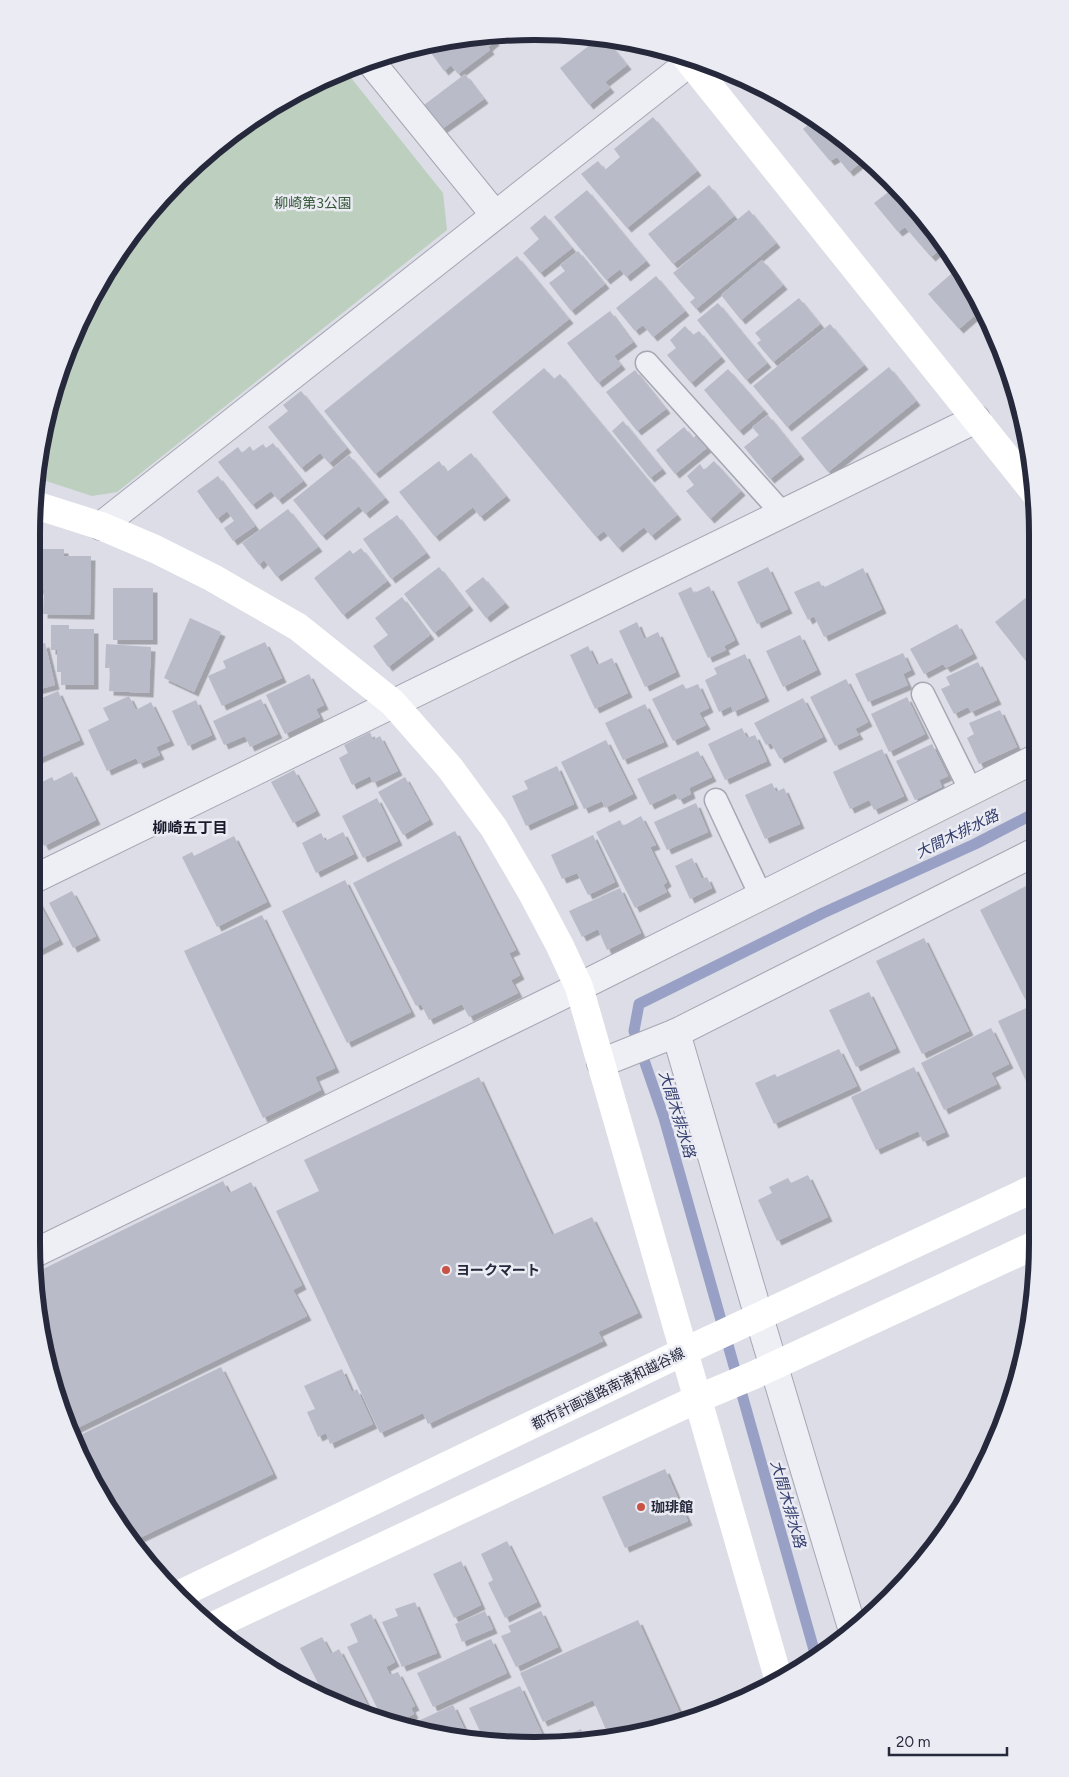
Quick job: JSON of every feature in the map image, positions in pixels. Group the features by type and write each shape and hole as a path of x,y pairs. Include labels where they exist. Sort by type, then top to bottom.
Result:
{"street":[{"path":"101,526 496,215 683,63"},
{"path":"694,66 1026,481"},
{"path":"375,67 496,215"},
{"path":"40,876 976,420"},
{"path":"41,507 101,526 155,549 213,578 298,627 393,703 450,768 494,828 537,902 579,987 601,1063 693,1348 776,1674"},
{"path":"40,1250 579,987 1029,762"},
{"path":"601,1063 676,1033 1029,855"},
{"path":"676,1033 764,1371 850,1623"},
{"name":"都市計画道路南浦和越谷線","path":"185,1592 751,1320 1029,1191"},
{"path":"219,1623 705,1396 764,1371 1029,1248"}],"lane":[{"path":"647,363 783,514"},
{"path":"923,694 971,791"},
{"path":"716,800 761,896"}],"green space":[{"name":"柳崎第3公園","path":"350,76 443,193 447,230 117,492 92,496 43,480 50,438 66,376 91,316 106,287 142,233 163,208 208,163 233,142 287,106"}],"building":[{"path":"494,42 488,47 490,50 458,74 451,65 444,71 430,52 470,44"},
{"path":"592,43 612,46 627,65 605,82 610,88 589,105 560,68"},
{"path":"465,74 484,99 442,129 424,105"},
{"path":"653,117 697,171 627,228 581,174 598,161 605,170 620,157 614,149"},
{"path":"810,123 861,163 849,172 837,157 830,161 803,129"},
{"path":"709,185 734,216 673,264 648,234"},
{"path":"587,190 646,261 626,277 620,269 606,280 554,217"},
{"path":"890,191 927,233 939,250 931,257 905,227 898,232 874,203"},
{"path":"749,210 776,243 696,309 690,302 695,298 673,273"},
{"path":"545,215 572,248 540,273 523,253 539,239 530,228"},
{"path":"578,251 605,284 571,311 549,283 565,271 560,265"},
{"path":"517,256 569,319 375,474 324,411"},
{"path":"762,260 783,285 741,320 721,295"},
{"path":"953,272 981,324 974,316 959,329 928,294"},
{"path":"656,276 685,311 653,337 643,325 635,331 616,308"},
{"path":"799,298 820,324 773,362 757,343 761,340 755,333"},
{"path":"718,303 767,363 746,380 697,320"},
{"path":"610,311 633,342 614,356 621,365 598,383 567,343"},
{"path":"830,324 864,365 787,427 753,386"},
{"path":"685,326 693,335 699,331 721,357 691,383 667,355 676,348 670,340"},
{"path":"889,367 916,401 828,472 801,438"},
{"path":"544,368 554,379 560,374 677,515 651,536 644,527 618,548 604,531 596,537 492,412"},
{"path":"728,369 764,410 739,431 704,390"},
{"path":"635,370 666,409 637,431 606,392"},
{"path":"301,391 347,448 329,463 320,453 301,468 268,427 288,411 283,405"},
{"path":"768,415 800,455 770,479 744,447 759,435 752,427"},
{"path":"623,421 662,469 650,478 612,431"},
{"path":"684,427 693,438 698,434 708,447 675,474 656,450"},
{"path":"273,443 303,481 278,500 271,491 252,505 218,462 238,447 242,453 250,446 253,451 263,444 266,448"},
{"path":"471,453 506,496 480,517 473,507 435,537 399,492 439,461 447,472"},
{"path":"349,455 385,498 365,514 359,506 322,536 293,500"},
{"path":"714,461 741,491 710,519 686,491 694,485 687,476 700,464 704,470"},
{"path":"218,476 255,526 233,541 224,528 234,521 227,511 217,519 197,491"},
{"path":"288,509 318,547 277,577 264,560 259,565 242,543"},
{"path":"397,515 426,553 391,579 363,539"},
{"path":"361,548 387,581 343,615 314,578 350,550 353,554"},
{"path":"40,549 64,549 64,556 91,556 90,615 43,614 44,590 40,590"},
{"path":"439,567 469,606 434,633 404,594"},
{"path":"768,567 788,609 757,624 737,582"},
{"path":"863,568 882,609 824,637 814,616 808,620 794,592 819,581 823,588"},
{"path":"483,577 505,603 486,618 465,591"},
{"path":"709,586 735,640 724,646 726,650 708,658 678,593 691,587 694,593"},
{"path":"113,588 153,588 153,640 113,640"},
{"path":"1029,595 1029,665 995,622"},
{"path":"402,597 430,635 388,667 373,646 388,635 375,618"},
{"path":"190,618 221,632 194,692 164,678"},
{"path":"637,622 644,639 658,632 676,672 645,687 619,631"},
{"path":"957,624 973,654 946,668 943,664 924,674 910,649"},
{"path":"51,625 69,625 69,629 94,629 94,685 61,685 61,672 57,672 57,650 51,650"},
{"path":"800,635 817,670 783,687 766,651"},
{"path":"265,642 282,678 222,706 208,676 226,668 223,661"},
{"path":"45,643 55,685 40,689 40,644"},
{"path":"106,644 151,647 149,693 109,691 110,668 105,668"},
{"path":"588,646 597,665 612,658 628,693 595,709 570,655"},
{"path":"903,653 911,670 903,674 908,685 868,702 855,674"},
{"path":"745,654 765,697 733,712 731,706 719,712 705,680 717,674 714,668"},
{"path":"978,662 997,700 971,712 968,707 954,714 941,689 950,685 946,677"},
{"path":"309,674 324,705 316,709 320,717 285,734 266,695"},
{"path":"846,679 868,722 855,729 859,735 835,746 810,697"},
{"path":"683,684 686,689 698,684 709,708 699,713 706,725 673,741 652,699"},
{"path":"58,691 80,740 40,758 40,699"},
{"path":"129,696 136,710 151,702 170,741 156,747 160,755 139,764 136,758 107,771 88,730 109,720 103,708"},
{"path":"907,697 925,734 889,752 871,714"},
{"path":"803,698 823,737 780,759 771,743 766,745 754,723"},
{"path":"261,699 278,734 250,747 245,736 224,745 213,721"},
{"path":"196,700 212,735 188,746 172,711"},
{"path":"645,704 664,742 623,760 605,723"},
{"path":"1000,710 1017,747 979,764 967,738 974,734 969,723"},
{"path":"742,728 747,738 755,735 767,761 725,780 708,744"},
{"path":"370,732 373,740 380,736 398,771 373,783 370,776 352,785 339,758 348,753 344,745"},
{"path":"606,740 633,794 605,808 602,801 584,809 561,762"},
{"path":"932,744 948,776 939,780 942,787 915,800 896,761"},
{"path":"882,749 904,796 874,810 869,800 850,809 833,772"},
{"path":"698,751 712,777 689,788 691,794 679,800 675,793 650,805 637,779"},
{"path":"557,766 574,804 526,826 512,796 528,789 524,781"},
{"path":"294,770 316,811 293,823 271,782"},
{"path":"72,772 96,820 44,846 40,838 40,783 52,777 54,781"},
{"path":"405,777 429,820 403,835 378,792"},
{"path":"772,783 776,792 784,788 800,824 765,839 745,795"},
{"path":"377,798 398,841 363,858 342,816"},
{"path":"696,803 708,832 667,850 654,822"},
{"path":"641,816 656,845 650,847 667,882 663,885 667,892 635,908 596,832 620,820 623,826"},
{"path":"455,831 516,950 509,953 520,975 511,980 518,993 469,1017 462,1004 429,1020 421,1004 416,1006 353,883"},
{"path":"343,832 354,854 316,873 302,843 321,833 325,841"},
{"path":"593,835 615,882 588,895 577,873 562,879 551,855"},
{"path":"234,836 267,902 217,927 182,857 192,852 194,856"},
{"path":"692,858 702,879 707,877 712,888 690,899 675,866"},
{"path":"345,880 411,1012 347,1043 282,911"},
{"path":"1026,886 1029,892 1029,1002 1027,1003 980,910"},
{"path":"620,888 641,933 607,950 598,929 582,937 569,911"},
{"path":"72,891 96,936 73,948 49,903"},
{"path":"40,905 59,940 40,950"},
{"path":"262,915 335,1068 315,1077 321,1090 263,1118 184,951"},
{"path":"924,938 969,1031 922,1054 876,961"},
{"path":"869,992 896,1048 856,1067 829,1010"},
{"path":"1029,1007 1029,1088 998,1021"},
{"path":"991,1028 1009,1064 991,1073 997,1084 944,1110 921,1063"},
{"path":"839,1049 857,1086 774,1124 755,1083 775,1074 777,1077"},
{"path":"914,1067 945,1132 923,1142 918,1131 876,1150 851,1097"},
{"path":"479,1077 552,1235 592,1217 638,1313 598,1332 603,1341 428,1424 423,1413 380,1433 276,1211 319,1191 304,1160"},
{"path":"808,1175 828,1217 777,1241 758,1200 772,1193 769,1187 788,1178 791,1183"},
{"path":"223,1181 229,1193 251,1182 302,1285 293,1290 307,1316 77,1428 57,1370 44,1307 41,1270"},
{"path":"221,1367 273,1474 138,1539 106,1490 80,1435"},
{"path":"342,1369 352,1392 357,1389 373,1424 330,1444 326,1433 318,1437 307,1412 315,1409 304,1386"},
{"path":"665,1469 688,1521 625,1548 602,1497"},
{"path":"507,1541 537,1602 505,1618 488,1583 493,1580 481,1554"},
{"path":"461,1561 481,1605 454,1618 433,1574"},
{"path":"415,1602 437,1653 402,1667 382,1622 398,1616 395,1609"},
{"path":"485,1611 493,1629 462,1642 455,1624"},
{"path":"541,1611 558,1647 516,1667 501,1636 511,1632 508,1626"},
{"path":"371,1614 395,1662 386,1667 390,1675 398,1672 415,1706 411,1708 414,1714 404,1719 379,1712 347,1647 358,1642 350,1624"},
{"path":"638,1620 681,1715 607,1732 593,1700 543,1722 520,1673"},
{"path":"322,1637 331,1654 339,1649 369,1708 334,1694 332,1691 330,1692 320,1688 300,1648"},
{"path":"491,1639 507,1673 433,1707 417,1673"},
{"path":"520,1686 543,1737 481,1734 469,1708"},
{"path":"453,1705 466,1732 438,1727 416,1722"},
{"path":"581,1729 584,1734 567,1736 564,1736"}],"waterway":[{"name":"大間木排水路","path":"814,1650 664,1118 634,1031 639,1004 823,913 975,844 1029,816"}],"place":[{"name":"ヨークマート","path":"446,1270"},
{"name":"珈琲館","path":"641,1507"}],"district":[{"name":"柳崎五丁目","path":"190,828"}]}
